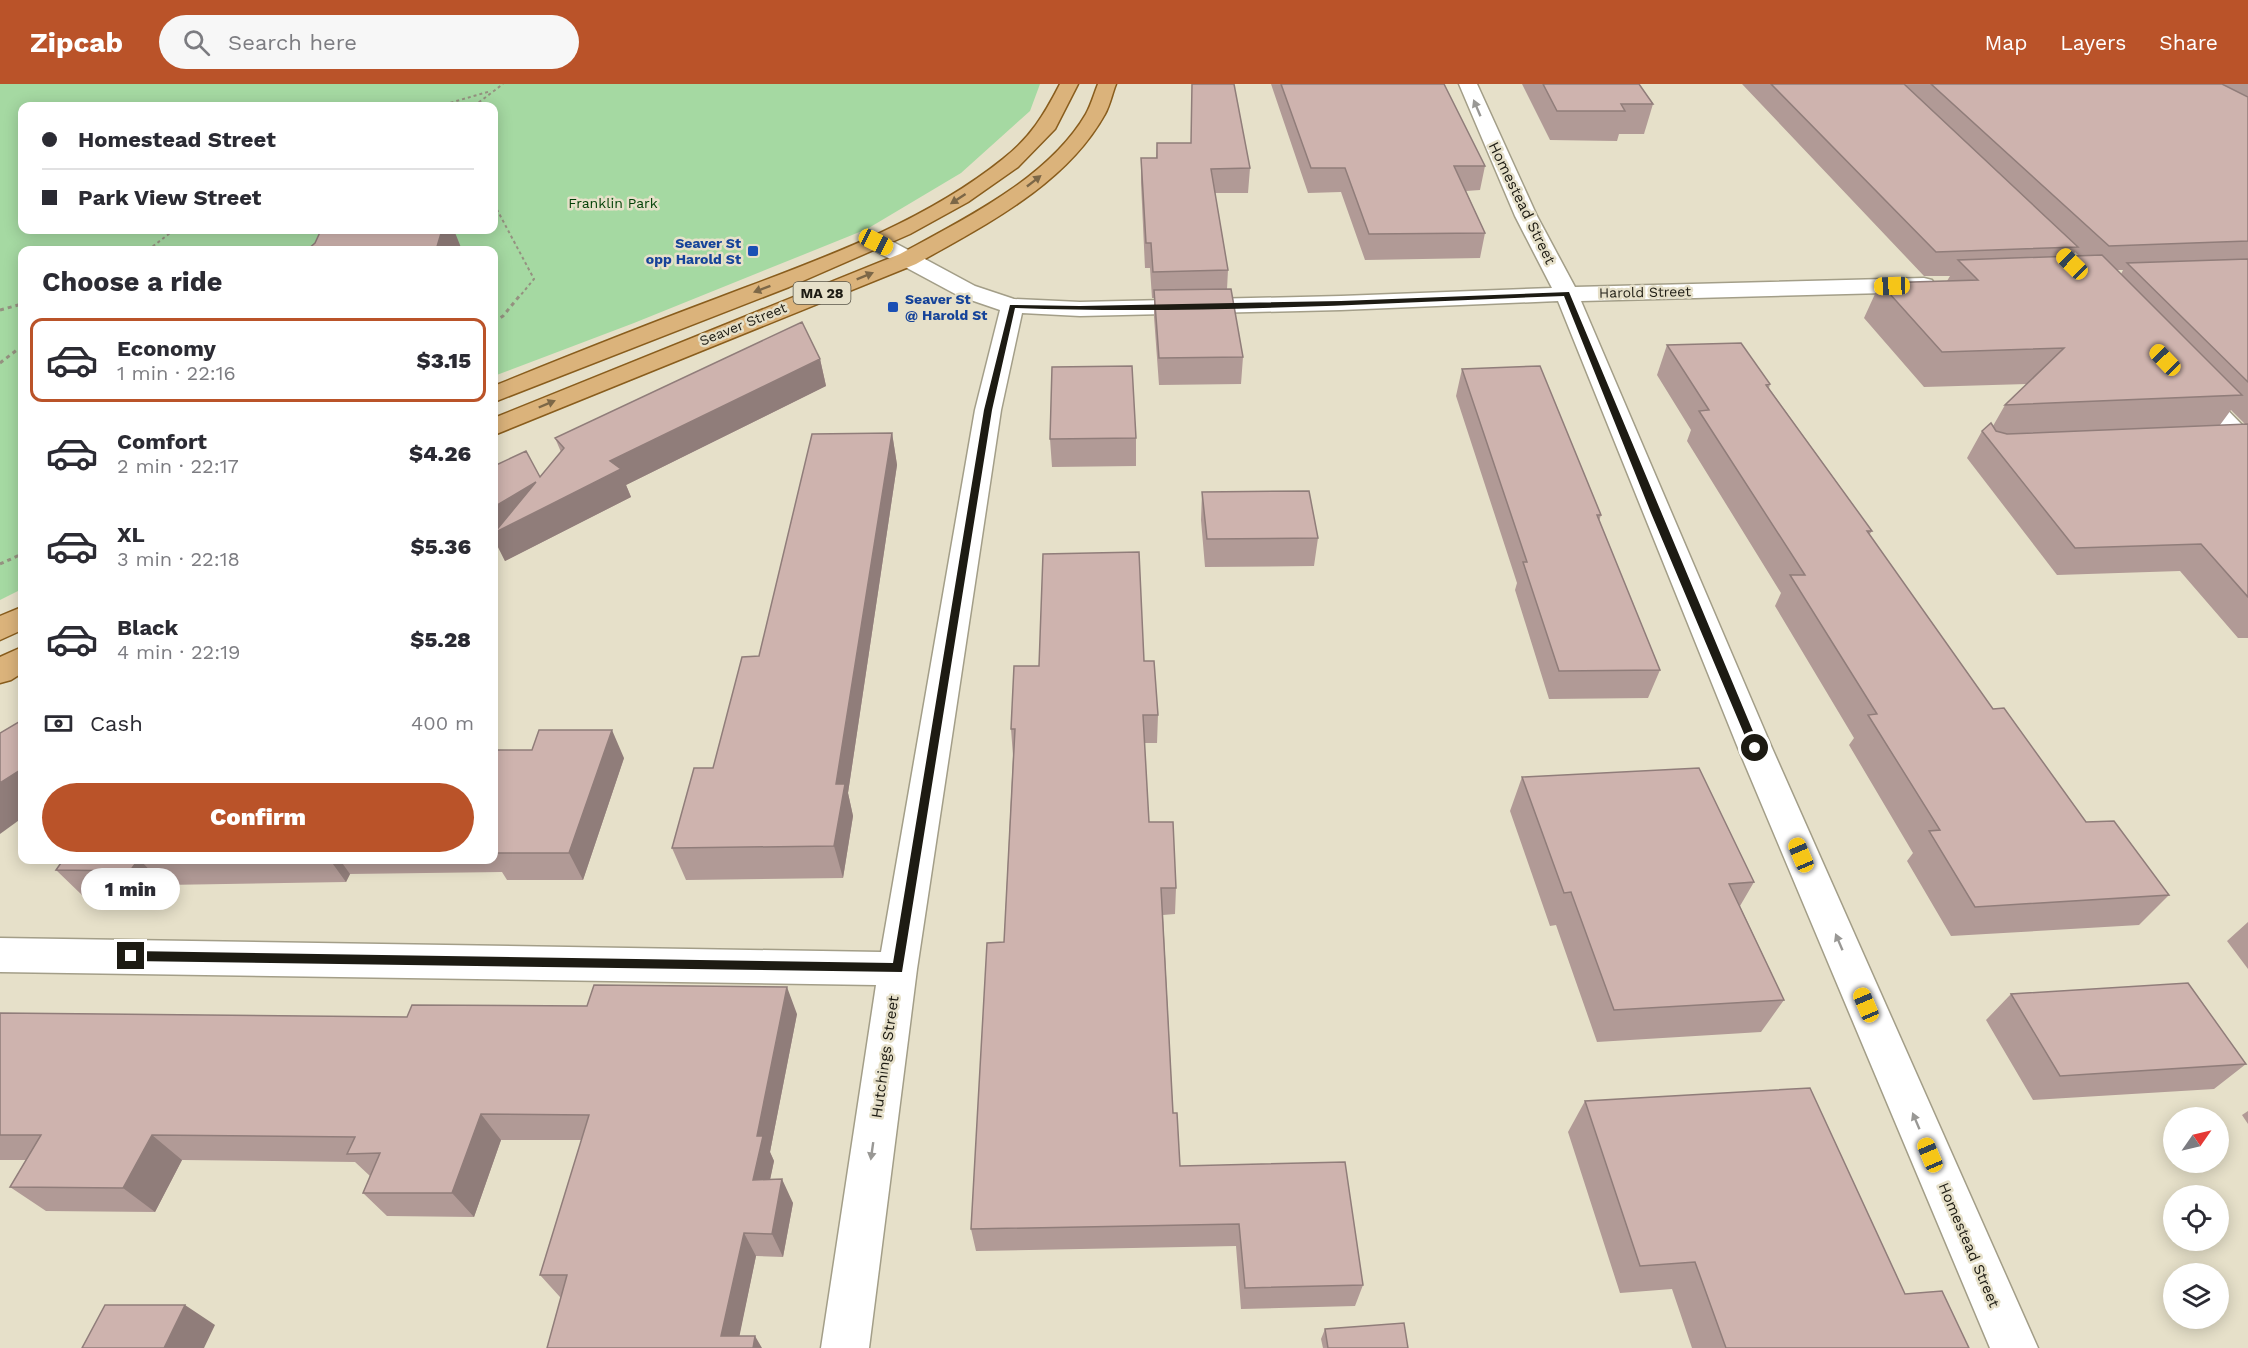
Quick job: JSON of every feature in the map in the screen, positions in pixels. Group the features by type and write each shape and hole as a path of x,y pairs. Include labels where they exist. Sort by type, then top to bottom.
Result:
{"main road":[{"name":"Seaver Street","path":"498,393 876,242 944,209 1016,159 1041,135 1058,111 1069,84"},
{"name":"Seaver Street","path":"498,425 908,259 985,215 1055,164 1081,136 1097,113 1107,84"},
{"path":"0,629 18,619"},
{"path":"0,672 18,661"}],"street":[{"name":"Homestead Street","path":"1468,84 1526,216 1567,294 1665,535 2014,1348"},
{"name":"Harold Street","path":"876,242 967,291 1012,306 1080,309 1948,284"},
{"name":"Hutchings Street","path":"845,1348 898,969 988,410 1012,306"},
{"path":"2177,372 2245,443"},
{"path":"2208,442 2245,443"},
{"path":"0,955 898,969"}],"path":[{"path":"479,102 503,84"},
{"path":"453,102 491,91"},
{"path":"498,212 534,279 498,319"},
{"path":"153,246 169,234"},
{"path":"0,310 18,305"},
{"path":"0,363 18,349"},
{"path":"0,564 18,556"}],"green space":[{"name":"Franklin Park","path":"0,84 1040,84 1030,111 961,173 867,229 634,323 498,374 498,246 18,246 18,591 0,600"}],"building":[{"path":"1192,84 1234,84 1250,168 1211,169 1228,270 1153,272 1151,243 1146,243 1141,158 1157,158 1157,143 1191,143"},
{"path":"1281,84 1444,84 1485,166 1454,166 1485,233 1369,234 1345,168 1311,168"},
{"path":"1543,84 1639,84 1653,104 1621,104 1625,111 1557,111"},
{"path":"1771,84 1904,84 2078,247 1936,252"},
{"path":"1931,84 2222,84 2248,97 2248,241 2109,246"},
{"path":"319,234 441,234 437,246 312,246"},
{"path":"2102,255 2242,395 2005,405 2064,348 1942,352 1880,283 1978,280 1958,260"},
{"path":"2248,259 2248,382 2127,263"},
{"path":"1231,289 1243,357 1159,358 1154,290"},
{"path":"802,322 820,359 610,461 621,469 498,531 536,482 498,505 498,464 526,451 540,477 564,448 555,438"},
{"path":"1741,343 1770,384 1766,385 1872,531 1867,531 1993,709 2004,708 2086,822 2114,821 2169,895 1975,907 1929,831 1940,830 1868,715 1877,714 1790,575 1805,575 1699,411 1709,410 1667,345"},
{"path":"1132,366 1136,438 1050,439 1052,367"},
{"path":"1540,366 1601,515 1597,515 1660,670 1559,671 1523,562 1527,562 1462,369"},
{"path":"1991,423 1996,431 2007,434 2248,424 2248,597 2201,544 2075,548 1982,431"},
{"path":"892,433 836,784 845,784 834,846 672,848 694,768 713,768 742,657 759,656 812,434"},
{"path":"1309,491 1318,538 1207,539 1202,492"},
{"path":"1139,552 1144,661 1154,661 1158,715 1143,715 1149,822 1173,822 1176,888 1161,888 1173,1113 1177,1113 1180,1166 1345,1162 1363,1285 1245,1288 1239,1224 971,1229 987,943 1004,942 1015,729 1011,729 1014,666 1039,666 1043,554"},
{"path":"18,722 18,772 0,783 0,733"},
{"path":"539,730 612,730 569,853 498,853 498,750 532,750"},
{"path":"1699,768 1754,882 1729,884 1784,1000 1614,1010 1571,892 1564,893 1522,777"},
{"path":"60,864 135,864 130,871 56,870"},
{"path":"2188,983 2246,1064 2060,1076 2011,994"},
{"path":"594,985 787,987 757,1136 763,1136 753,1180 782,1179 772,1234 744,1233 721,1336 755,1336 753,1348 547,1348 567,1275 540,1275 589,1115 481,1114 452,1193 363,1193 380,1153 347,1154 355,1137 152,1135 123,1188 10,1187 41,1135 0,1135 0,1013 407,1017 412,1005 587,1006"},
{"path":"1810,1088 1905,1294 1942,1291 1969,1348 1726,1348 1695,1262 1640,1266 1585,1101"},
{"path":"105,1305 185,1305 164,1348 82,1348"},
{"path":"1404,1323 1408,1348 1328,1348 1325,1329"}],"place":[{"name":"Seaver St opp Harold St","path":"753,251"},
{"name":"Seaver St @ Harold St","path":"893,307"}],"route":[{"path":"131,956 898,969 988,410 1012,306 1080,309 1341,303 1567,294 1755,748"}]}
